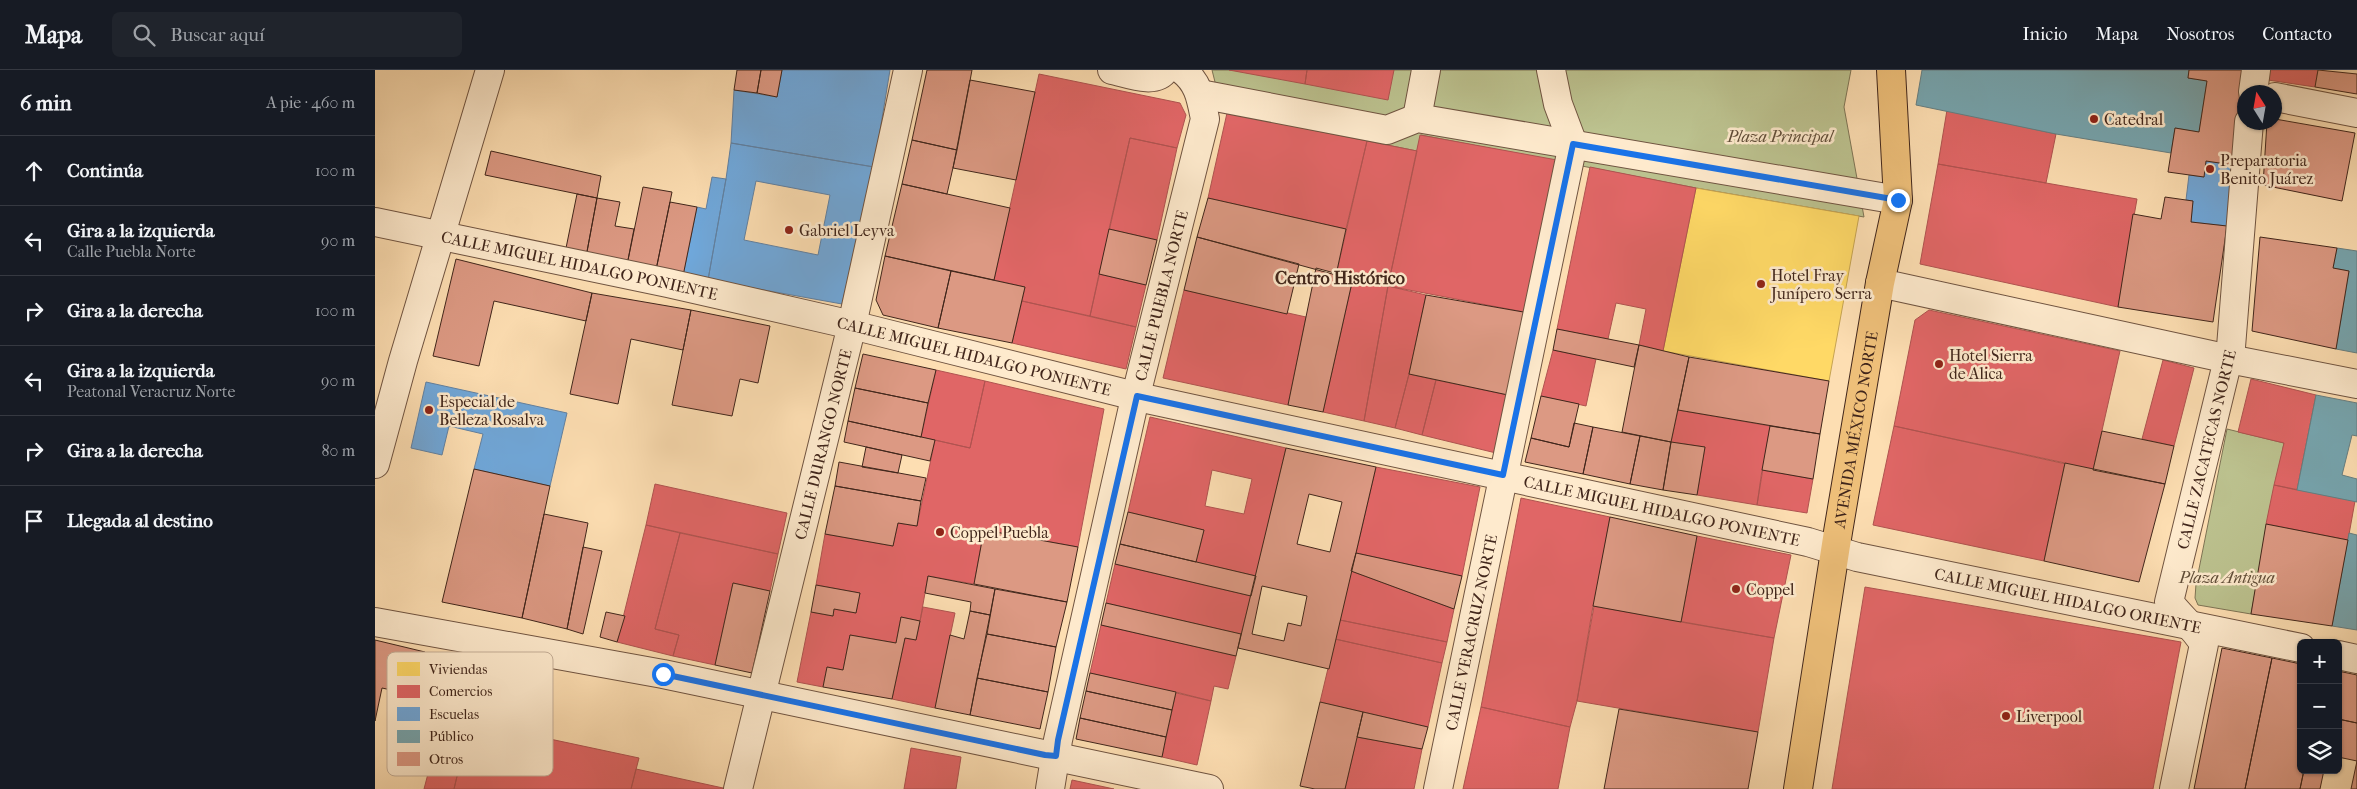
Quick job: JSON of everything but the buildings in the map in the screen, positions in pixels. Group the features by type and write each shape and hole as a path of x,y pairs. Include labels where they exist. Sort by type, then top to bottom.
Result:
{"main road":[{"name":"AVENIDA MÉXICO NORTE","path":"1799,789 1835,551 1880,283 1898,200 1891,70"}],"street":[{"path":"375,464 403,361 490,70"},
{"name":"CALLE DURANGO NORTE","path":"738,789 852,325 909,70"},
{"path":"1113,70 1151,78 1162,74 1165,70"},
{"name":"CALLE PUEBLA NORTE","path":"1051,789 1064,711 1137,396 1205,119 1200,94 1191,77 1183,70"},
{"path":"1417,118 1426,70"},
{"path":"1551,70 1558,104 1573,144"},
{"path":"2254,85 2256,70"},
{"path":"1200,94 1387,130 1417,118 1898,200"},
{"path":"2282,98 2357,113"},
{"name":"CALLE ZACATECAS NORTE","path":"2174,789 2204,644 2194,626 2177,613 2169,602 2229,359 2248,130"},
{"name":"CALLE VERACRUZ NORTE","path":"1438,789 1573,144"},
{"name":"CALLE MIGUEL HIDALGO PONIENTE","path":"375,222 668,283 852,325 1137,396 1808,542 1835,551"},
{"path":"1880,283 2229,359 2357,384"},
{"name":"CALLE MIGUEL HIDALGO ORIENTE","path":"1835,551 2297,647"},
{"path":"375,622 541,652"},
{"path":"553,654 663,674 1209,789"},
{"path":"2342,656 2357,658"}],"green space":[{"name":"Plaza Principal","path":"1212,70 1851,70 1844,107 1864,217 1696,188 1421,135 1417,151 1213,110 1216,86"},
{"name":"Plaza Antigua","path":"2227,429 2284,443 2251,614 2198,605 2195,598 2196,584"}],"place":[{"name":"Catedral","path":"2094,119"},
{"name":"Preparatoria Benito Juárez","path":"2210,169"},
{"name":"Gabriel Leyva","path":"789,230"},
{"name":"Hotel Fray Junípero Serra","path":"1761,284"},
{"name":"Hotel Sierra de Alica","path":"1939,364"},
{"name":"Especial de Belleza Rosalva","path":"429,410"},
{"name":"Coppel Puebla","path":"940,532"},
{"name":"Coppel","path":"1736,589"},
{"name":"Liverpool","path":"2006,716"}],"district":[{"name":"Centro Histórico","path":"1340,278"}],"route":[{"path":"663,674 773,699 1056,756 1058,740 1137,396 1503,475 1573,144 1898,200"}]}
